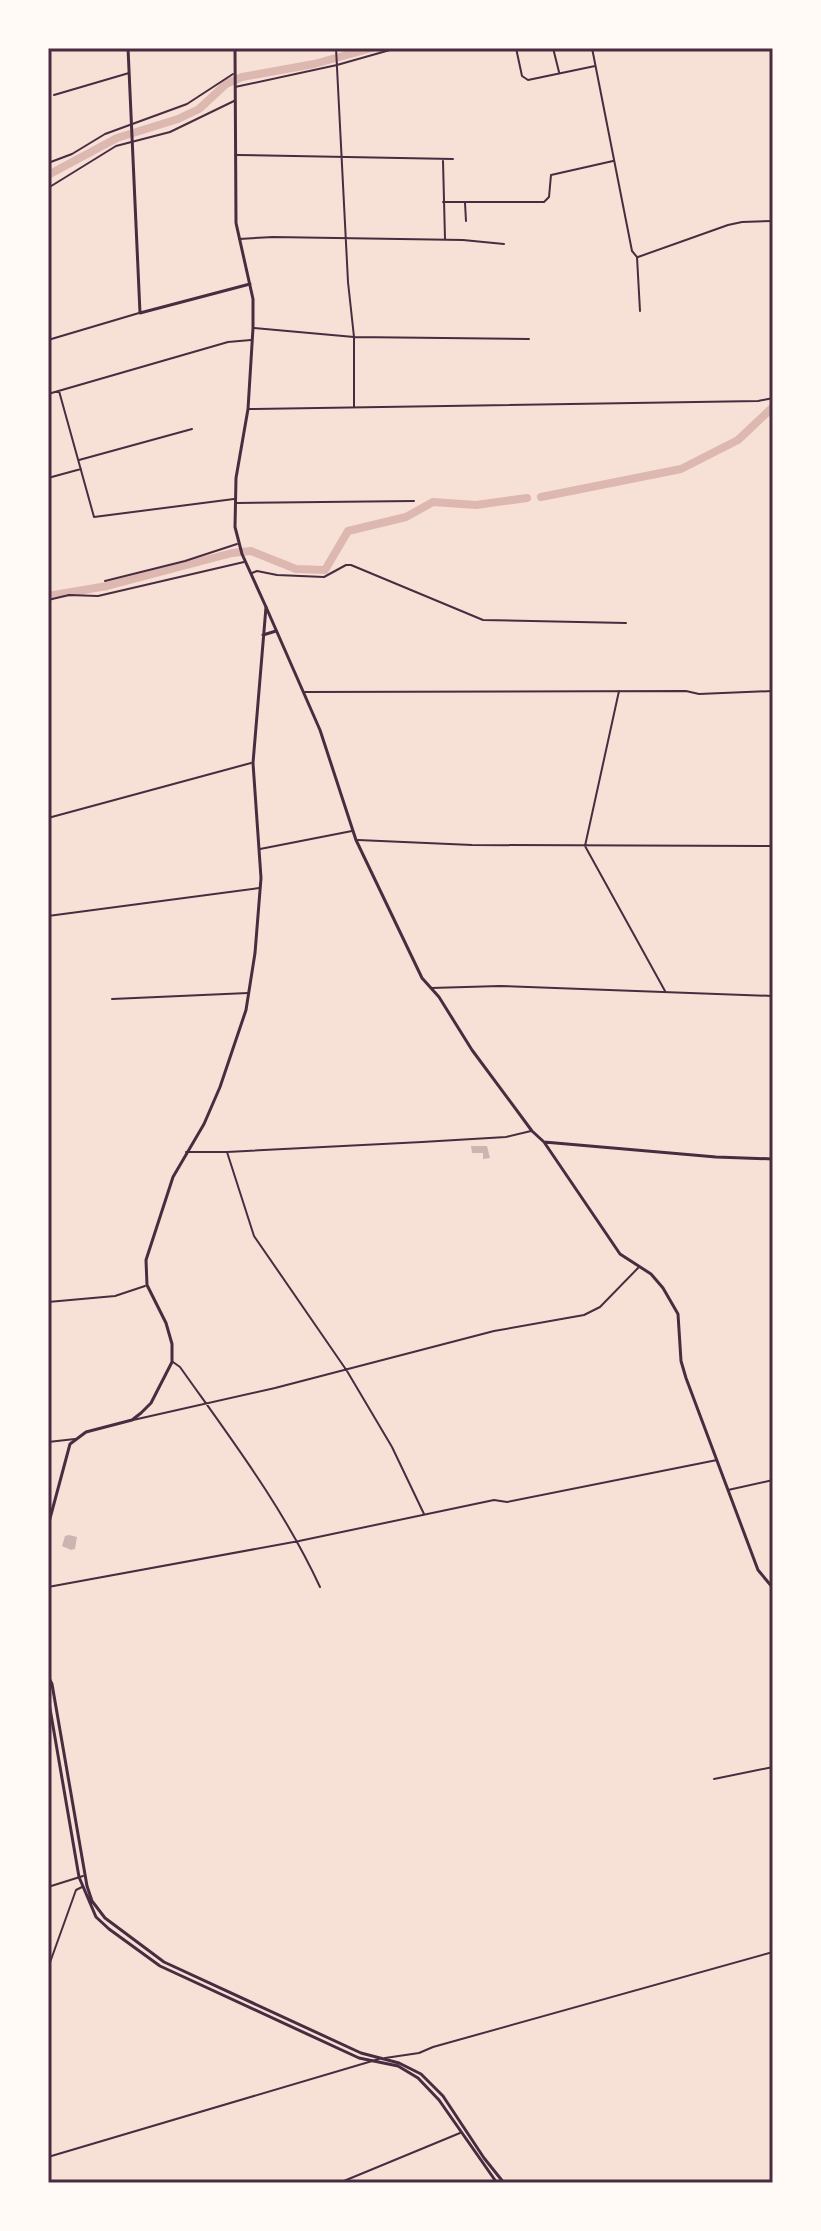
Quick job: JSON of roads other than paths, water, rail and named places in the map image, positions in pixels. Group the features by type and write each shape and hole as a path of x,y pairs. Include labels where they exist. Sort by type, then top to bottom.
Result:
{"main road":[{"path":"128,48 140,313 250,284"},
{"path":"235,48 238,240 253,299 248,409 235,501 239,546 305,692 333,763 356,840 415,965 472,1050 532,1131 544,1142 620,1254 657,1280 678,1314 681,1361 686,1378 758,1570 773,1588"},
{"path":"48,1526 68,1449 75,1439 86,1432 132,1420 151,1403 172,1362 172,1344 166,1323 147,1285 146,1260 173,1177 202,1129 246,1010 260,888 253,763 266,607"},
{"path":"263,635 276,631"},
{"path":"544,1142 773,1159"},
{"path":"48,1676 84,1886 92,1909 102,1923 154,1963 371,2062 398,2066 418,2078 502,2181"},
{"path":"48,1697 56,1726"},
{"path":"84,1886 105,1918 164,1962 361,2053 399,2063 421,2074 443,2096 496,2183"}],"street":[{"path":"336,48 349,306 354,337 354,407"},
{"path":"235,86 397,48"},
{"path":"516,48 524,79 596,66"},
{"path":"553,48 560,73"},
{"path":"592,48 632,251 637,257 640,311"},
{"path":"54,95 129,73"},
{"path":"48,163 72,154 105,134 130,128 187,104 235,74"},
{"path":"48,188 116,146 170,132 235,101"},
{"path":"236,155 453,159"},
{"path":"443,160 445,240"},
{"path":"443,202 544,202 549,197 551,175 614,161"},
{"path":"465,203 466,221"},
{"path":"637,257 728,225 773,221"},
{"path":"238,240 273,237 504,244"},
{"path":"48,340 140,313"},
{"path":"253,328 354,337 529,339"},
{"path":"48,394 228,342 252,340"},
{"path":"59,391 94,517 235,501 414,501"},
{"path":"248,409 758,401 773,398"},
{"path":"78,460 192,429"},
{"path":"48,478 81,469"},
{"path":"105,581 239,546"},
{"path":"48,600 69,595 98,596 245,562"},
{"path":"251,573 324,577 351,565 483,620 626,623"},
{"path":"305,692 619,690 699,694 773,691"},
{"path":"619,690 585,846 666,992"},
{"path":"48,818 192,781 210,772 253,763"},
{"path":"259,850 353,831"},
{"path":"356,840 472,845 773,846"},
{"path":"48,916 260,888"},
{"path":"431,988 500,986 773,996"},
{"path":"112,999 249,992"},
{"path":"186,1152 506,1137 532,1131"},
{"path":"227,1152 254,1236 347,1371 398,1458 424,1514"},
{"path":"132,1420 347,1371 494,1331 584,1315 600,1307 639,1267"},
{"path":"48,1302 115,1296 147,1285"},
{"path":"172,1362 180,1367 260,1479 299,1541 320,1587"},
{"path":"48,1442 75,1439"},
{"path":"48,1587 299,1541 494,1500 520,1500 717,1460"},
{"path":"728,1490 773,1480"},
{"path":"714,1779 773,1767"},
{"path":"48,1887 82,1876"},
{"path":"48,1968 76,1890 84,1886"},
{"path":"48,2157 379,2059 419,2053 773,1952"},
{"path":"339,2183 462,2131"},
{"path":"496,2183 502,2181"}],"waterway":[{"path":"48,175 117,138 178,119 199,109 226,84 242,77 314,64 372,48"},
{"path":"541,497 681,469 738,440 773,407"},
{"path":"48,596 107,586 232,553 251,551 296,569 325,570 348,531 406,517 433,502 476,505 527,498"}]}
